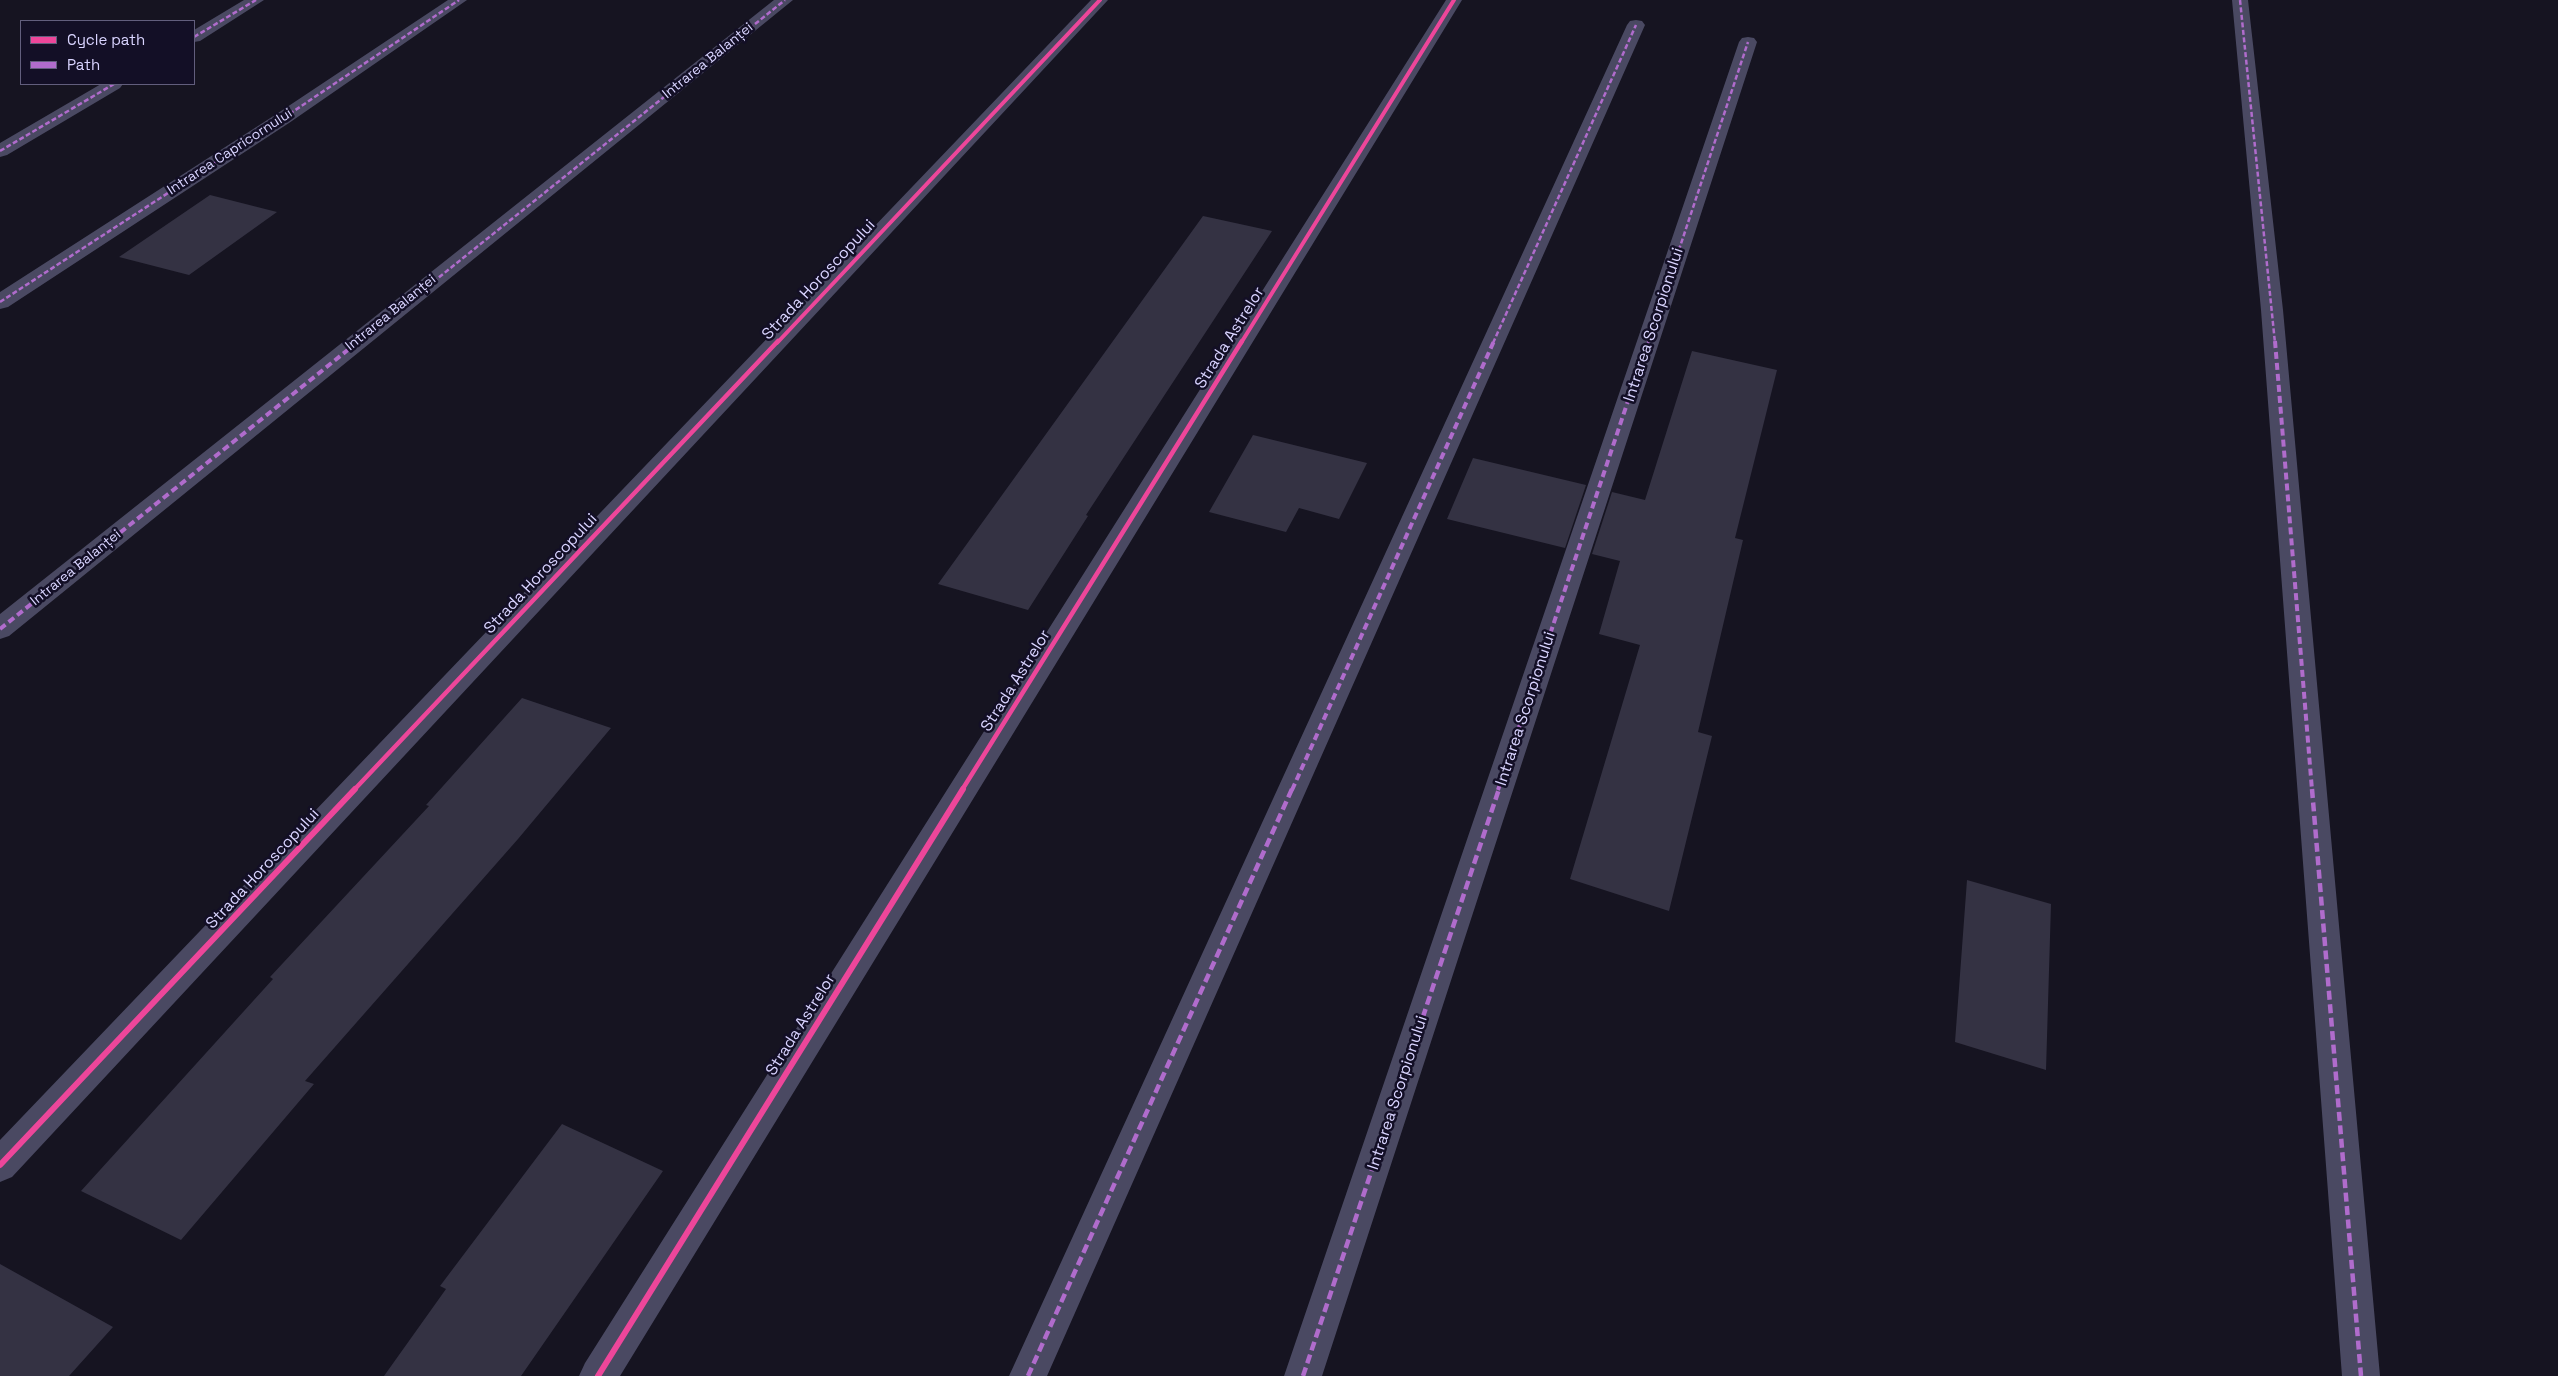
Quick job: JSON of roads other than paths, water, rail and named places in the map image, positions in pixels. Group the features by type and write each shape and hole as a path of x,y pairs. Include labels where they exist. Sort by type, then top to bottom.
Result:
{"street":[{"path":"195,36 256,0"},
{"name":"Intrarea Capricornului","path":"0,302 282,119 459,0"},
{"name":"Intrarea Balanței","path":"0,629 784,0"},
{"name":"Strada Horoscopului","path":"0,1165 1100,0"},
{"name":"Strada Astrelor","path":"598,1376 1454,0"},
{"path":"2240,0 2274,329 2361,1376"},
{"path":"1028,1376 1636,25"},
{"name":"Intrarea Scorpionului","path":"1303,1376 1748,42"},
{"path":"0,151 112,85"}]}
